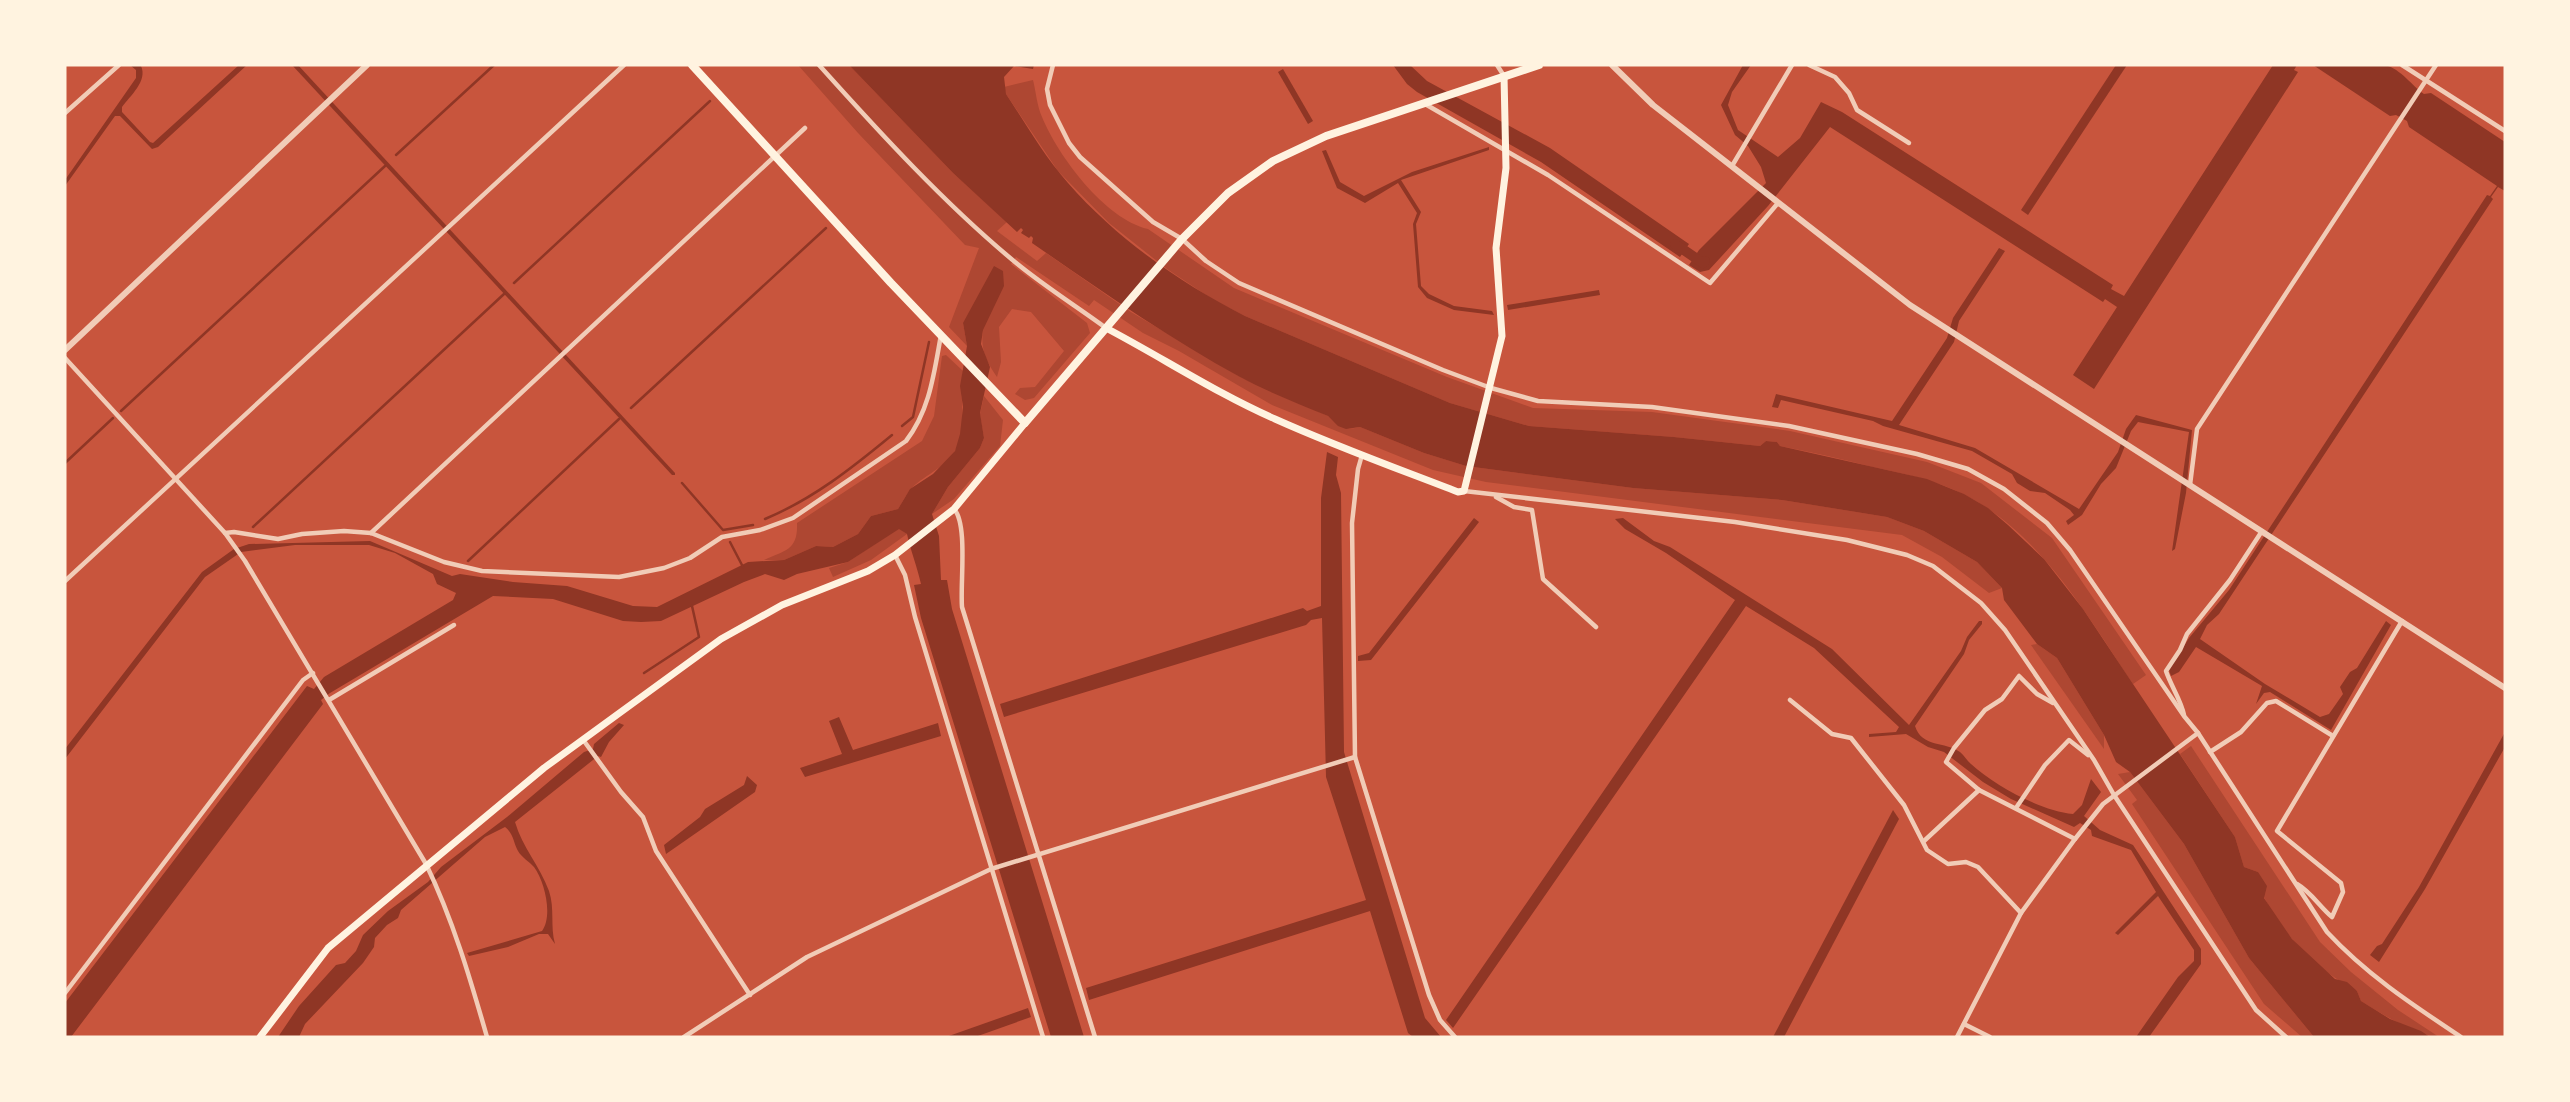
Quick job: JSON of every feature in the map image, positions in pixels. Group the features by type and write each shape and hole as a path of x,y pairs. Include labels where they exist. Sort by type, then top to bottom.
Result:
{"main road":[{"path":"692,65 1025,423"},
{"path":"260,1037 328,948 544,768 721,639 782,605 867,570 895,555 954,509 1182,239 1228,193 1273,161 1326,136 1539,65"},
{"path":"1106,328 1164,358 1222,393 1275,419 1458,492 1465,489 1502,336 1496,248 1506,168 1504,76"}],"street":[{"path":"65,114 119,65"},
{"path":"65,350 368,65"},
{"path":"65,582 624,65"},
{"path":"819,65 870,123 981,232 1045,285 1106,328"},
{"path":"1053,65 1047,89 1050,105 1069,143 1108,183 1153,222 1182,239 1206,261 1239,283 1491,388 1538,401 1652,407 1789,426 1917,454 1968,469 2004,489 2047,523 2077,561 2210,752 2327,932 2352,959 2397,995 2461,1037"},
{"path":"1497,65 1504,76"},
{"path":"1612,65 1653,105 1910,305 2505,688"},
{"path":"1732,166 1792,65"},
{"path":"1809,65 1835,77 1849,93 1857,110 1909,143"},
{"path":"2402,65 2505,131"},
{"path":"2187,483 2197,429 2436,65"},
{"path":"1424,102 1548,175 1710,283 1777,201"},
{"path":"371,533 805,128"},
{"path":"225,533 233,531 278,539 312,533 371,533 444,562 482,571 619,577 664,568 690,558 722,537 760,530 793,517 906,441 919,425 928,401 944,338"},
{"path":"65,359 225,533 245,561 432,875 463,954 487,1037"},
{"path":"1362,455 1352,523 1353,758 1429,995 1440,1020 1455,1037"},
{"path":"1465,489 1492,495 1735,522 1847,540 1907,555 1933,566 1981,603 2005,630 2116,793 2256,1010 2286,1037"},
{"path":"1492,495 1514,507 1532,509 1543,579 1596,627"},
{"path":"954,509 959,515 963,553 960,580 962,607 1035,855 1095,1037"},
{"path":"2184,716 2166,671 2187,634 2230,580 2263,532"},
{"path":"895,555 905,575 915,617 1043,1037"},
{"path":"2294,882 2305,889 2317,904 2332,916 2343,892 2341,883 2277,831 2402,621"},
{"path":"329,700 454,625"},
{"path":"65,993 303,680 313,673"},
{"path":"2055,704 2037,694 2019,676 2001,699 1985,710 1946,762 1979,790 2017,806 2075,839"},
{"path":"1790,700 1832,734 1851,738 1904,805 1927,850 1948,864 1966,862 1978,867 2021,913"},
{"path":"2210,752 2241,732 2267,703 2276,701 2333,736"},
{"path":"1957,1037 2021,913 2090,820 2116,793 2196,735"},
{"path":"2017,806 2045,765 2068,740 2094,760"},
{"path":"583,741 643,817 656,851 750,995"},
{"path":"684,1037 807,957 993,869 1353,758"},
{"path":"1924,841 1979,790"},
{"path":"1964,1024 1990,1037"}],"shaded area":[{"path":"2370,63 2391,67 2424,94 2431,93 2505,142 2505,191 2498,187 2491,197 2493,199 2200,639 2265,684 2320,717 2329,714 2343,694 2340,687 2350,672 2357,668 2386,621 2391,625 2331,730 2270,692 2264,693 2256,704 2262,686 2196,647 2179,672 2171,676 2169,670 2189,638 2229,590 2487,195 2490,196 2497,186 2409,127 2407,121 2396,115 2390,116 2313,65"},
{"path":"130,65 141,66 143,72 140,83 122,107 122,112 153,143 239,65 247,65 158,147 152,149 120,116 115,116 65,186 65,180 136,78 136,70"},
{"path":"292,65 298,65 675,475 672,475"},
{"path":"798,65 849,65 953,173 1007,222 997,231 1037,261 1046,253 1131,312 1242,378 1328,416 1342,427 1360,427 1424,453 1466,466 1633,488 1782,500 1887,517 1924,531 1977,562 2002,588 1989,593 1942,557 1902,535 1486,482 1433,470 1272,405 1143,333 1094,300 1089,306 1016,257 1011,264 1087,323 1090,333 1034,398 1025,400 1015,394 1020,388 1035,387 1064,351 1031,312 1012,309 999,327 1001,362 997,377 985,356 983,331 963,323 967,346 949,327 979,248 965,245 858,133"},
{"path":"849,65 1034,65 1033,69 1014,66 1004,77 1006,94 1059,173 1128,241 1173,274 1245,316 1450,403 1529,426 1760,446 1766,441 1777,442 1780,446 1927,479 1964,494 1988,508 2044,559 2083,609 2235,837 2244,867 2258,872 2267,886 2264,898 2292,939 2335,979 2347,982 2357,991 2361,1001 2390,1019 2430,1037 2314,1037 2249,958 2184,844 2130,772 2116,762 2104,735 2057,658 2037,644 2004,600 2002,588 1977,562 1924,531 1887,517 1782,500 1633,488 1466,466 1424,453 1360,427 1346,429 1338,426 1328,416 1251,382 1186,346 1032,243 1033,238 1021,233 1021,228 1017,232 953,173"},
{"path":"1393,65 1410,65 1427,81 1550,148 1689,244 1680,257 1541,162 1417,92 1407,84"},
{"path":"1743,65 1751,65 1732,92 1728,105 1738,130 1778,157 1800,138 1821,102 1842,112 2113,285 2111,289 2124,296 2273,65 2297,65 2294,70 2298,72 2094,389 2073,375 2117,307 2105,299 2103,302 1830,127 1768,206 1709,270 1700,272 1689,265 1699,250 1766,183 1761,167 1748,146 1735,135 1721,105"},
{"path":"2116,65 2127,65 2028,215 2021,210"},
{"path":"1283,69 1313,121 1308,124 1278,72"},
{"path":"1033,80 1040,113 1049,133 1085,184 1116,213 1148,229 1234,288 1447,377 1533,408 1652,412 1790,431 1927,462 1981,483 2052,538 2146,675 2133,684 2080,604 2017,531 1992,511 1943,485 1780,446 1777,442 1766,441 1760,446 1529,426 1450,403 1215,301 1167,269 1109,223 1058,171 1006,94 1004,87"},
{"path":"1489,147 1489,150 1401,180 1421,212 1416,224 1421,286 1429,294 1454,306 1492,311 1494,315 1454,310 1427,298 1418,287 1413,224 1417,213 1398,183 1365,203 1337,188 1322,151 1326,150 1340,182 1364,196 1412,172"},
{"path":"1999,248 2005,251 1959,321 1954,342 1899,425 1975,448 2079,509 2118,452 2126,429 2136,415 2192,430 2186,493 2175,549 2172,551 2189,432 2138,422 2131,431 2116,468 2101,484 2082,515 2068,525 2066,521 2074,515 2070,510 2045,493 2030,491 2017,483 2012,474 1972,451 1873,421 1781,400 1778,408 1772,407 1776,394 1892,421 1947,338 1953,318"},
{"path":"994,266 1003,271 1004,286 983,330 981,344 990,367 980,413 984,438 980,448 948,487 932,514 939,536 941,580 947,580 952,609 1084,1037 1051,1037 921,618 914,585 921,584 907,534 899,529 848,562 797,574 784,580 765,574 661,621 623,621 553,599 493,596 330,693 321,700 323,704 71,1037 65,1037 65,1003 307,686 314,689 324,677 453,600 456,593 437,584 433,574 395,553 369,545 295,545 241,552 205,577 65,759 65,749 202,572 234,549 249,544 370,541 452,576 460,574 567,586 633,606 657,607 748,562 784,560 816,546 833,547 858,534 871,516 898,509 910,489 933,474 955,451 960,434 963,407 960,386 967,346 963,323"},
{"path":"1599,290 1600,295 1508,310 1507,305"},
{"path":"946,355 963,371 961,432 959,442 950,457 908,492 898,509 871,516 858,534 833,547 816,546 784,560 764,560 793,544 797,523 922,441 934,416 942,356"},
{"path":"984,396 1003,420 1000,446 954,499 932,514 948,487 980,448 984,438 980,414"},
{"path":"1327,452 1338,457 1336,475 1341,493 1344,752 1425,1018 1441,1037 1413,1037 1408,1033 1370,911 1089,1000 1086,988 1366,900 1326,777 1322,618 1004,717 1000,704 1303,608 1307,611 1321,606 1321,498"},
{"path":"1474,518 1479,522 1371,660 1358,661 1358,656 1369,653"},
{"path":"1623,518 1654,541 1670,547 1832,649 1909,725 1961,651 1967,637 1979,621 1982,621 1969,640 1964,654 1915,726 1923,738 1960,752 1993,781 2047,808 2073,814 2082,805 2091,779 2101,792 2084,816 2100,830 2133,845 2201,949 2201,964 2149,1037 2136,1037 2178,977 2194,961 2194,950 2158,896 2118,935 2115,933 2156,892 2131,850 2092,836 2091,830 2080,823 2074,827 2011,799 1983,782 1944,752 1928,747 1906,734 1869,737 1869,734 1896,732 1899,727 1814,648 1746,606 1453,1028 1446,1020 1735,600 1625,529 1615,519"},
{"path":"899,528 907,534 871,560 833,577 829,568 848,562"},
{"path":"2037,644 2057,658 2104,735 2104,749 2031,645"},
{"path":"839,717 853,750 938,723 941,736 805,777 800,768 842,754 829,721"},
{"path":"619,723 624,725 609,742 601,757 598,756 515,822 549,891 555,944 548,934 539,934 508,947 469,956 467,953 542,931 545,925 547,908 541,881 534,867 516,848 512,835 505,827 485,837 401,910 398,918 375,938 374,947 363,963 305,1024 299,1037 278,1037 299,1006 336,965 345,963 356,951 363,935 388,911 428,882 441,867 507,817 584,752 593,749 594,744"},
{"path":"2505,732 2505,747 2425,889 2379,962 2370,955 2382,944 2419,887"},
{"path":"2191,746 2320,942 2351,972 2398,1010 2439,1037 2410,1029 2361,1001 2357,991 2317,964 2293,940 2265,899 2258,872 2244,867 2235,837 2180,754"},
{"path":"2130,772 2184,844 2249,958 2314,1037 2302,1037 2264,1004 2132,804 2137,800 2118,774"},
{"path":"747,776 757,785 755,792 666,854 664,845 700,817 705,809 744,785"},
{"path":"1893,810 1899,819 1784,1037 1773,1037"},
{"path":"1028,1008 1031,1017 975,1037 946,1037"}],"waterway":[{"path":"396,155 494,65"},
{"path":"514,283 710,101"},
{"path":"121,411 385,166"},
{"path":"631,408 826,228"},
{"path":"1675,244 1703,263 1705,261"},
{"path":"253,527 504,294"},
{"path":"902,426 913,417 929,342"},
{"path":"65,463 113,418"},
{"path":"468,561 619,419"},
{"path":"765,519 816,492 892,435"},
{"path":"682,483 723,530 753,525"},
{"path":"730,542 743,567"},
{"path":"644,673 699,637 692,606"}]}
